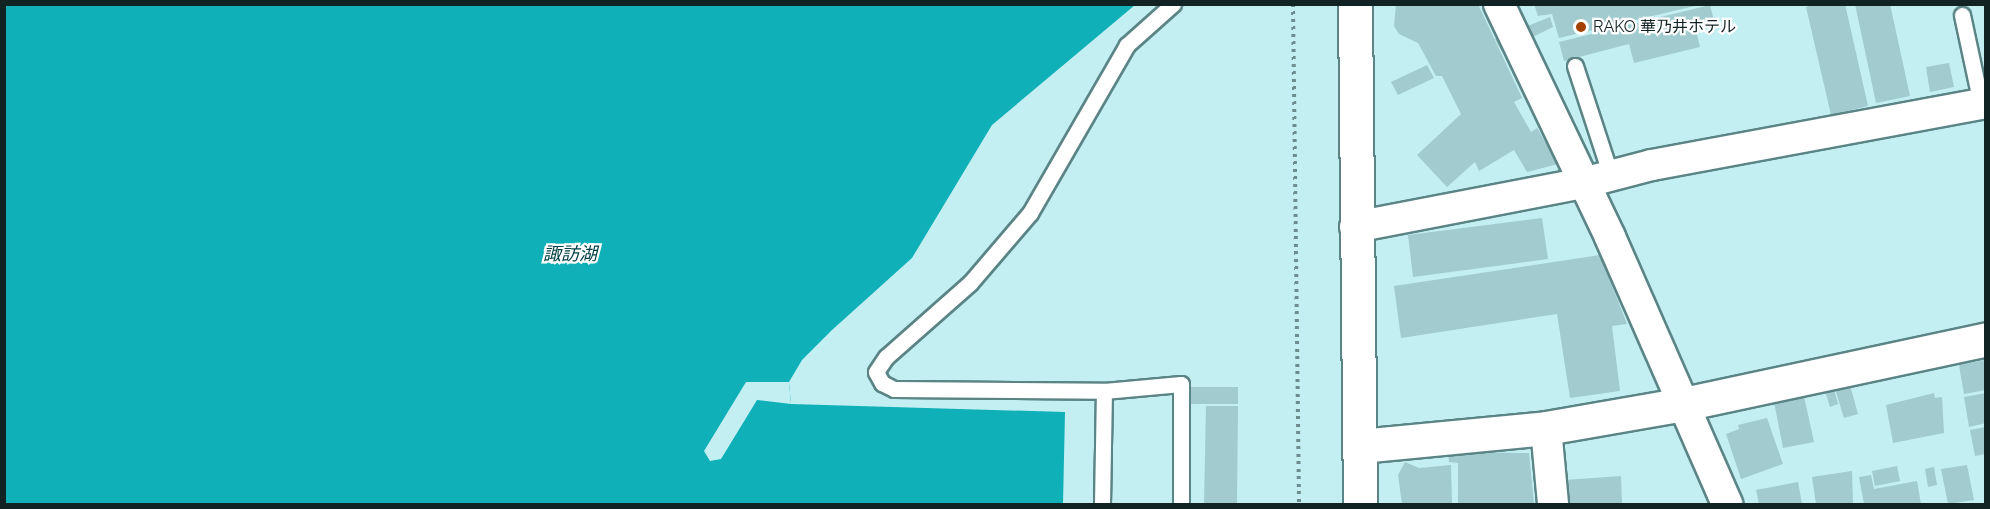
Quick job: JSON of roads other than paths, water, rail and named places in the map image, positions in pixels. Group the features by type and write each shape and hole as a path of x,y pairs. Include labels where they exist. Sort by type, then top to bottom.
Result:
{"street":[{"path":"1355,4 1355,227 1360,504"},
{"path":"1498,4 1597,180 1684,404 1727,504"},
{"path":"1355,227 1983,103"},
{"path":"1360,446 1546,428 1684,404 1986,339"},
{"path":"1546,428 1553,504"}],"lane":[{"path":"1173,4 1127,45 1030,213 970,283 886,357 876,372 882,383 894,389 1104,391 1181,384 1180,504"},
{"path":"1962,15 1983,103"},
{"path":"1575,66 1597,180"},
{"path":"1102,504 1104,391"}],"water":[{"name":"諏訪湖","path":"4,5 1135,5 992,125 912,258 802,360 789,382 791,404 1065,412 1063,504 5,504"}],"place":[{"name":"RAKO 華乃井ホテル","path":"1581,27"}]}
